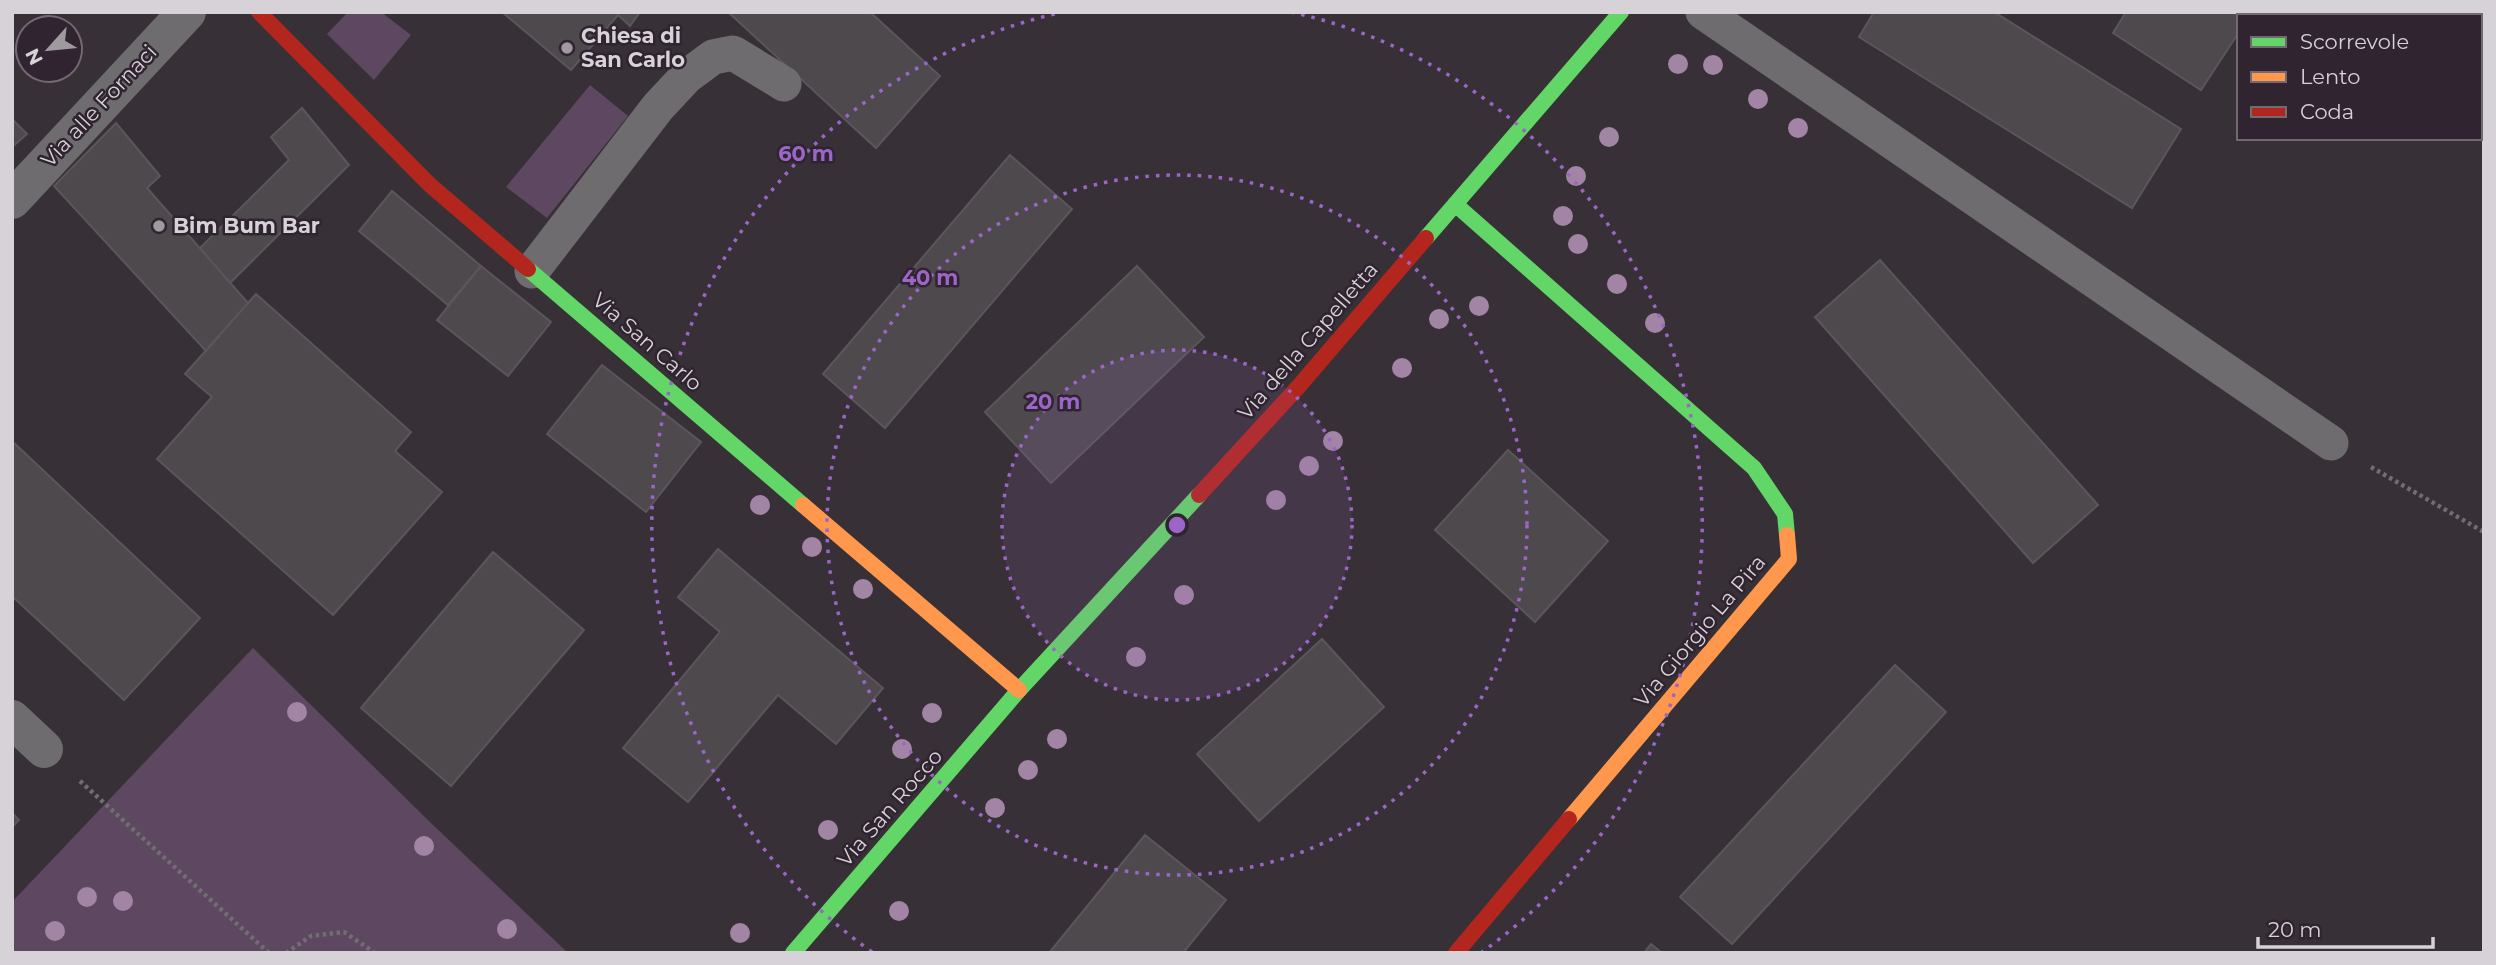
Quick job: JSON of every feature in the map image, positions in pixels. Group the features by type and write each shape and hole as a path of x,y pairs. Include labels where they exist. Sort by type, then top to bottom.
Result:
{"street":[{"name":"Via alle Fornaci","path":"12,200 187,12"},
{"name":"Via San Carlo","path":"259,12 430,185 1019,690"},
{"name":"Via della Capelletta","path":"1019,690 1299,386 1621,12"},
{"name":"Via Giorgio La Pira","path":"1455,204 1754,468 1785,514 1789,559 1456,953"},
{"name":"Via San Rocco","path":"793,953 1019,690"},
{"path":"12,719 44,749"}],"lane":[{"path":"1703,12 2331,443"},
{"path":"532,271 658,107 687,77 713,57 733,53 784,85"}],"path":[{"path":"2331,443 2484,532"},
{"path":"44,749 268,953"},
{"path":"286,953 311,936 344,932 375,953"}],"shaded area":[{"path":"348,12 381,12 411,35 374,80 327,34"},
{"path":"590,85 628,116 547,218 506,187"},
{"path":"253,648 568,953 12,953 12,902"}],"building":[{"name":"Chiesa di San Carlo","path":"502,12 640,12 630,26 618,15 571,70"},
{"path":"728,12 870,12 940,76 876,148"},
{"path":"1874,12 1994,12 2181,129 2132,208 1859,37"},
{"path":"2126,12 2252,12 2237,14 2237,35 2201,90 2113,33"},
{"path":"302,108 349,165 230,283 200,248 289,160 271,137"},
{"path":"12,119 27,134 12,147"},
{"path":"116,123 160,176 147,188 248,303 206,351 54,186"},
{"path":"1010,155 1072,209 885,428 823,374"},
{"path":"392,191 481,266 448,305 359,231"},
{"path":"1880,260 2098,505 2033,563 1815,317"},
{"path":"481,266 551,322 508,376 437,320"},
{"path":"1137,266 1204,337 1051,483 985,412"},
{"path":"256,294 411,432 395,451 442,492 333,615 157,459 212,397 185,374"},
{"path":"602,365 701,442 646,512 547,434"},
{"path":"12,441 200,618 124,700 12,596"},
{"path":"1508,450 1608,541 1535,622 1435,530"},
{"path":"718,549 883,688 836,744 778,695 688,802 623,748 720,632 678,597"},
{"path":"493,552 584,630 451,786 361,708"},
{"path":"1322,639 1384,707 1259,821 1197,754"},
{"path":"1895,665 1946,712 1732,944 1680,897"},
{"path":"12,813 19,820 12,827"},
{"path":"1145,835 1226,900 1183,953 1049,953"},
{"path":"1651,944 1662,953 1644,953"}],"traffic: fast":[{"path":"1426,238 1621,12"},
{"path":"1455,204 1754,468 1785,514 1787,535"},
{"path":"528,269 803,505"},
{"path":"793,953 1019,690 1199,495"}],"traffic: slow":[{"path":"803,505 1019,690"},
{"path":"1569,819 1789,559 1787,535"}],"traffic: jam":[{"path":"259,12 430,185 528,269"},
{"path":"1199,495 1299,386 1426,238"},
{"path":"1456,953 1569,819"}],"place":[{"name":"Chiesa di San Carlo","path":"567,48"},
{"name":"Bim Bum Bar","path":"159,226"}]}
